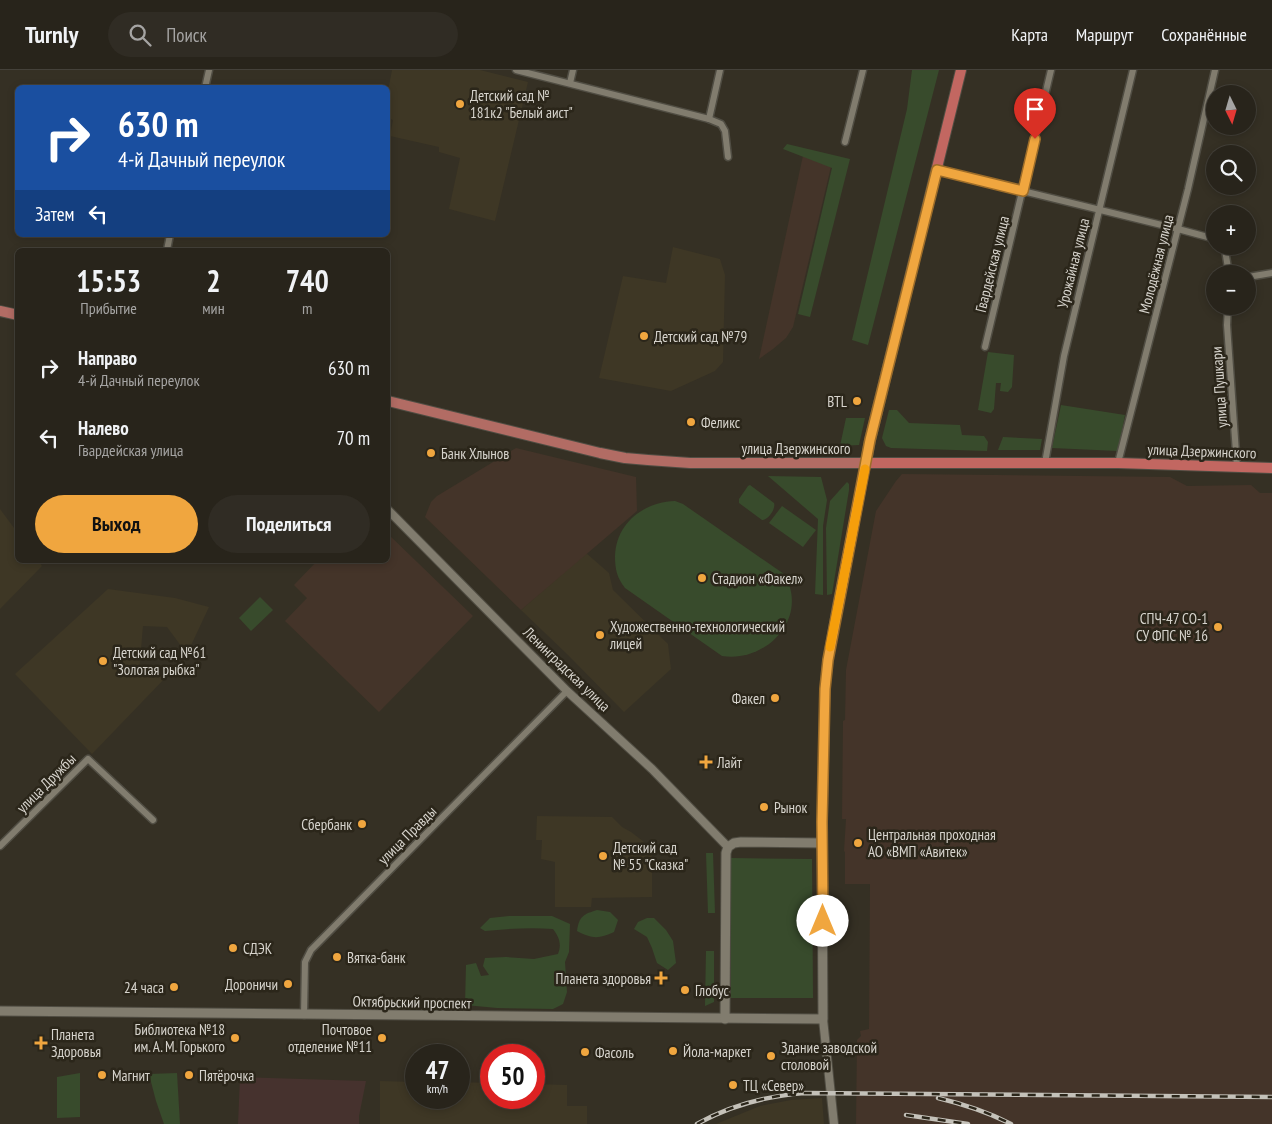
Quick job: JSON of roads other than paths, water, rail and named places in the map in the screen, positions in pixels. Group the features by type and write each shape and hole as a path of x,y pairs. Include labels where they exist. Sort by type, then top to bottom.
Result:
{"highway":[{"path":"866,463 870,440 961,70"},
{"name":"улица Дзержинского","path":"866,463 1118,463 1272,468"}],"main road":[{"path":"0,311 15,314"},
{"name":"улица Дзержинского","path":"390,401 625,458 690,463 866,463"},
{"path":"823,1020 822,843 825,689 828,660 840,593 866,463"},
{"path":"725,1019 726,853 728,846 741,842 822,843"},
{"name":"Октябрьский проспект","path":"0,1011 823,1020"}],"street":[{"path":"206,85 209,70"},
{"path":"516,70 709,119 721,124 725,131 728,158"},
{"path":"570,83 573,70"},
{"path":"709,119 720,70"},
{"path":"845,142 863,70"},
{"name":"Гвардейская улица","path":"985,347 1051,70"},
{"name":"Урожайная улица","path":"1045,463 1064,356 1133,70"},
{"name":"Молодёжная улица","path":"1118,463 1188,189 1215,70"},
{"path":"937,170 1206,237"},
{"path":"1256,276 1272,273"},
{"name":"улица Пушкари","path":"1228,315 1237,467"},
{"name":"Ленинградская улица","path":"390,512 567,691 652,769 728,846"},
{"name":"улица Правды","path":"304,1015 305,962 311,950 567,691"},
{"name":"улица Дружбы","path":"0,846 88,759 153,820"},
{"path":"823,1020 834,1124"}],"railway":[{"path":"697,1124 749,1102 776,1096 804,1093 1272,1097"},
{"path":"938,1098 975,1109 1011,1124"},
{"path":"906,1115 968,1124"}],"place":[{"name":"Детский сад № 181к2 \"Белый аист\"","path":"460,104"},
{"name":"Детский сад №79","path":"644,336"},
{"name":"BTL","path":"857,401"},
{"name":"Феликс","path":"691,422"},
{"name":"Банк Хлынов","path":"431,453"},
{"name":"Стадион «Факел»","path":"702,578"},
{"name":"СПЧ-47 СО-1 СУ ФПС № 16","path":"1218,627"},
{"name":"Художественно-технологический лицей","path":"600,635"},
{"name":"Детский сад №61 \"Золотая рыбка\"","path":"103,661"},
{"name":"Факел","path":"775,698"},
{"name":"Лайт","path":"706,762"},
{"name":"Рынок","path":"764,807"},
{"name":"Сбербанк","path":"362,824"},
{"name":"Центральная проходная АО «ВМП «Авитек»","path":"858,843"},
{"name":"Детский сад № 55 \"Сказка\"","path":"603,856"},
{"name":"СДЭК","path":"233,948"},
{"name":"Вятка-банк","path":"337,957"},
{"name":"Планета здоровья","path":"661,978"},
{"name":"Дороничи","path":"288,984"},
{"name":"24 часа","path":"174,987"},
{"name":"Глобус","path":"685,990"},
{"name":"Библиотека №18 им. А. М. Горького","path":"235,1038"},
{"name":"Почтовое отделение №11","path":"382,1038"},
{"name":"Планета Здоровья","path":"41,1043"},
{"name":"Йола-маркет","path":"673,1051"},
{"name":"Фасоль","path":"585,1052"},
{"name":"Здание заводской столовой","path":"771,1056"},
{"name":"Магнит","path":"102,1075"},
{"name":"Пятёрочка","path":"189,1075"},
{"name":"ТЦ «Север»","path":"733,1085"}]}
